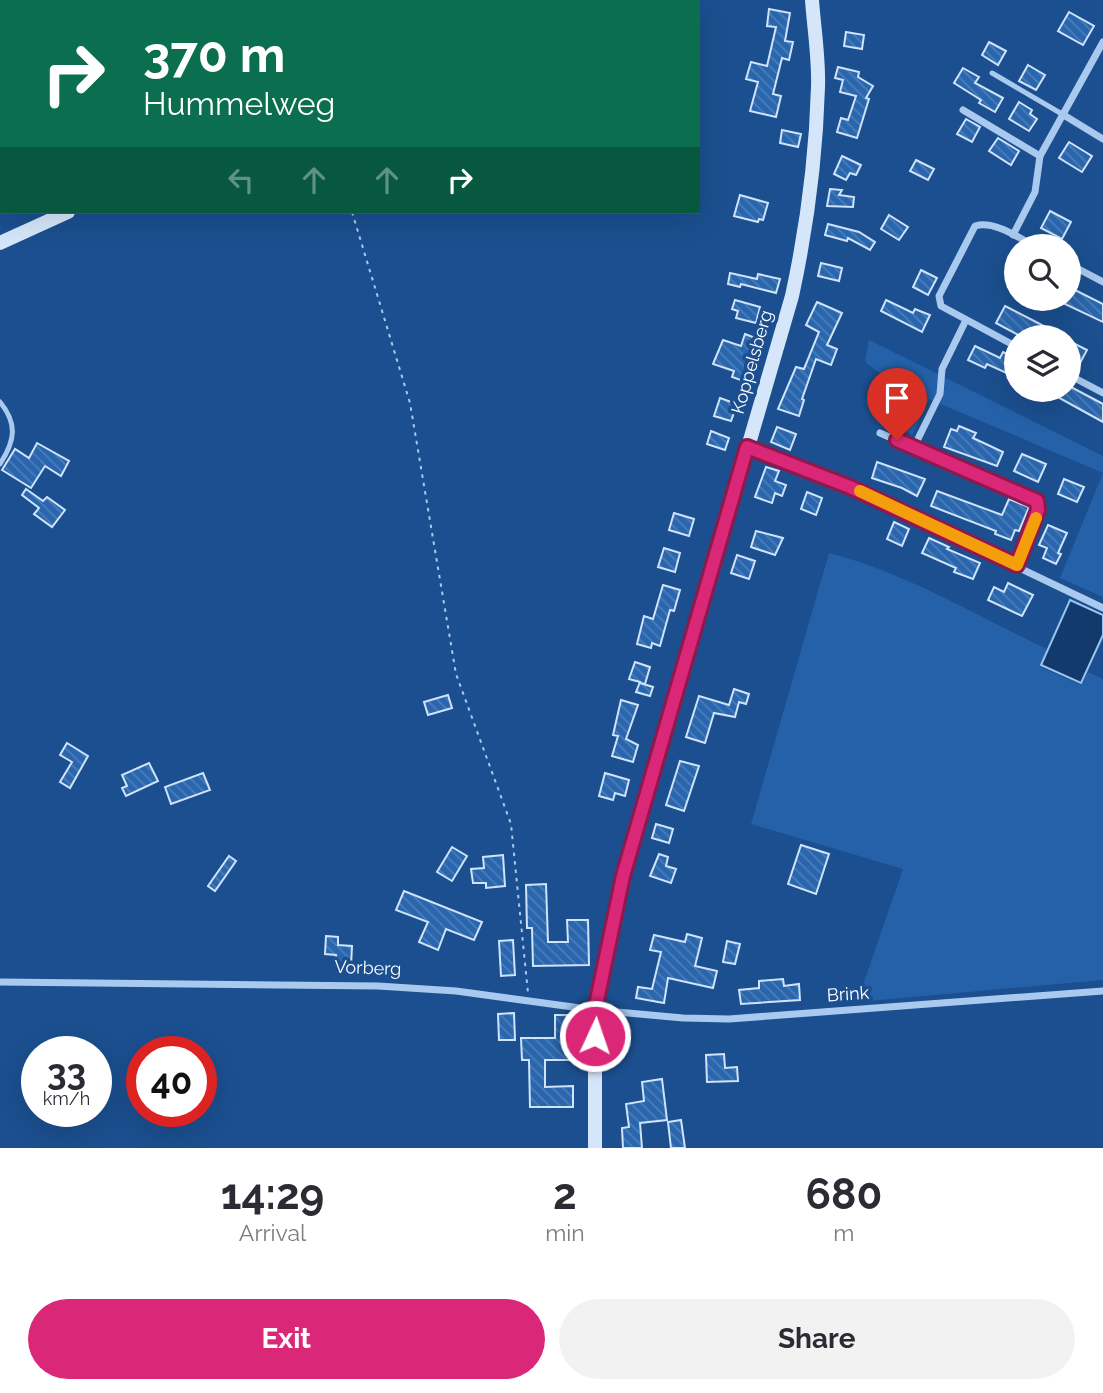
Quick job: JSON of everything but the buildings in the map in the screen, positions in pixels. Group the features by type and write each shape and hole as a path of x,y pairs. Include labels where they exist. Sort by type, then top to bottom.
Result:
{"street":[{"name":"Koppelsberg","path":"595,1010 623,876 792,296 802,251 809,205 819,84 812,0"},
{"path":"1014,234 1032,200 1040,156 1103,42"},
{"path":"963,110 1040,156"},
{"path":"1062,114 1103,139"},
{"path":"0,243 64,214"},
{"path":"1004,340 941,306 939,296 975,226 982,224 1010,234"},
{"path":"1081,270 1103,282"},
{"path":"914,447 940,394 942,369 966,320"},
{"path":"1081,381 1103,393"},
{"path":"880,432 1037,501 1038,510 1017,565"},
{"path":"747,447 850,487 1103,608"},
{"name":"Vorberg","path":"0,982 378,986 456,991 595,1010"},
{"name":"Brink","path":"595,1010 729,1019 1103,991"},
{"path":"595,1010 595,1148"}],"lane":[{"path":"992,72 1062,114"},
{"path":"0,401 12,418 12,428 11,446 0,464"}],"path":[{"path":"353,214 410,403 456,674 511,824 528,1001"}],"shaded area":[{"path":"869,340 1103,456 1103,473 929,399 912,435 888,417 901,389 865,362"},
{"path":"1103,473 1103,597 1060,578"},
{"path":"829,553 858,561 913,583 1047,649 1040,667 1081,685 1088,672 1103,679 1103,980 857,1002 903,869 751,824"},
{"path":"1070,600 1103,615 1103,635 1081,683 1041,665"}],"slow traffic":[{"path":"860,491 1017,565 1036,518"}],"route":[{"path":"595,1036 595,1010 623,876 747,447 850,487 1017,565 1039,507 1037,501 897,440"}]}
